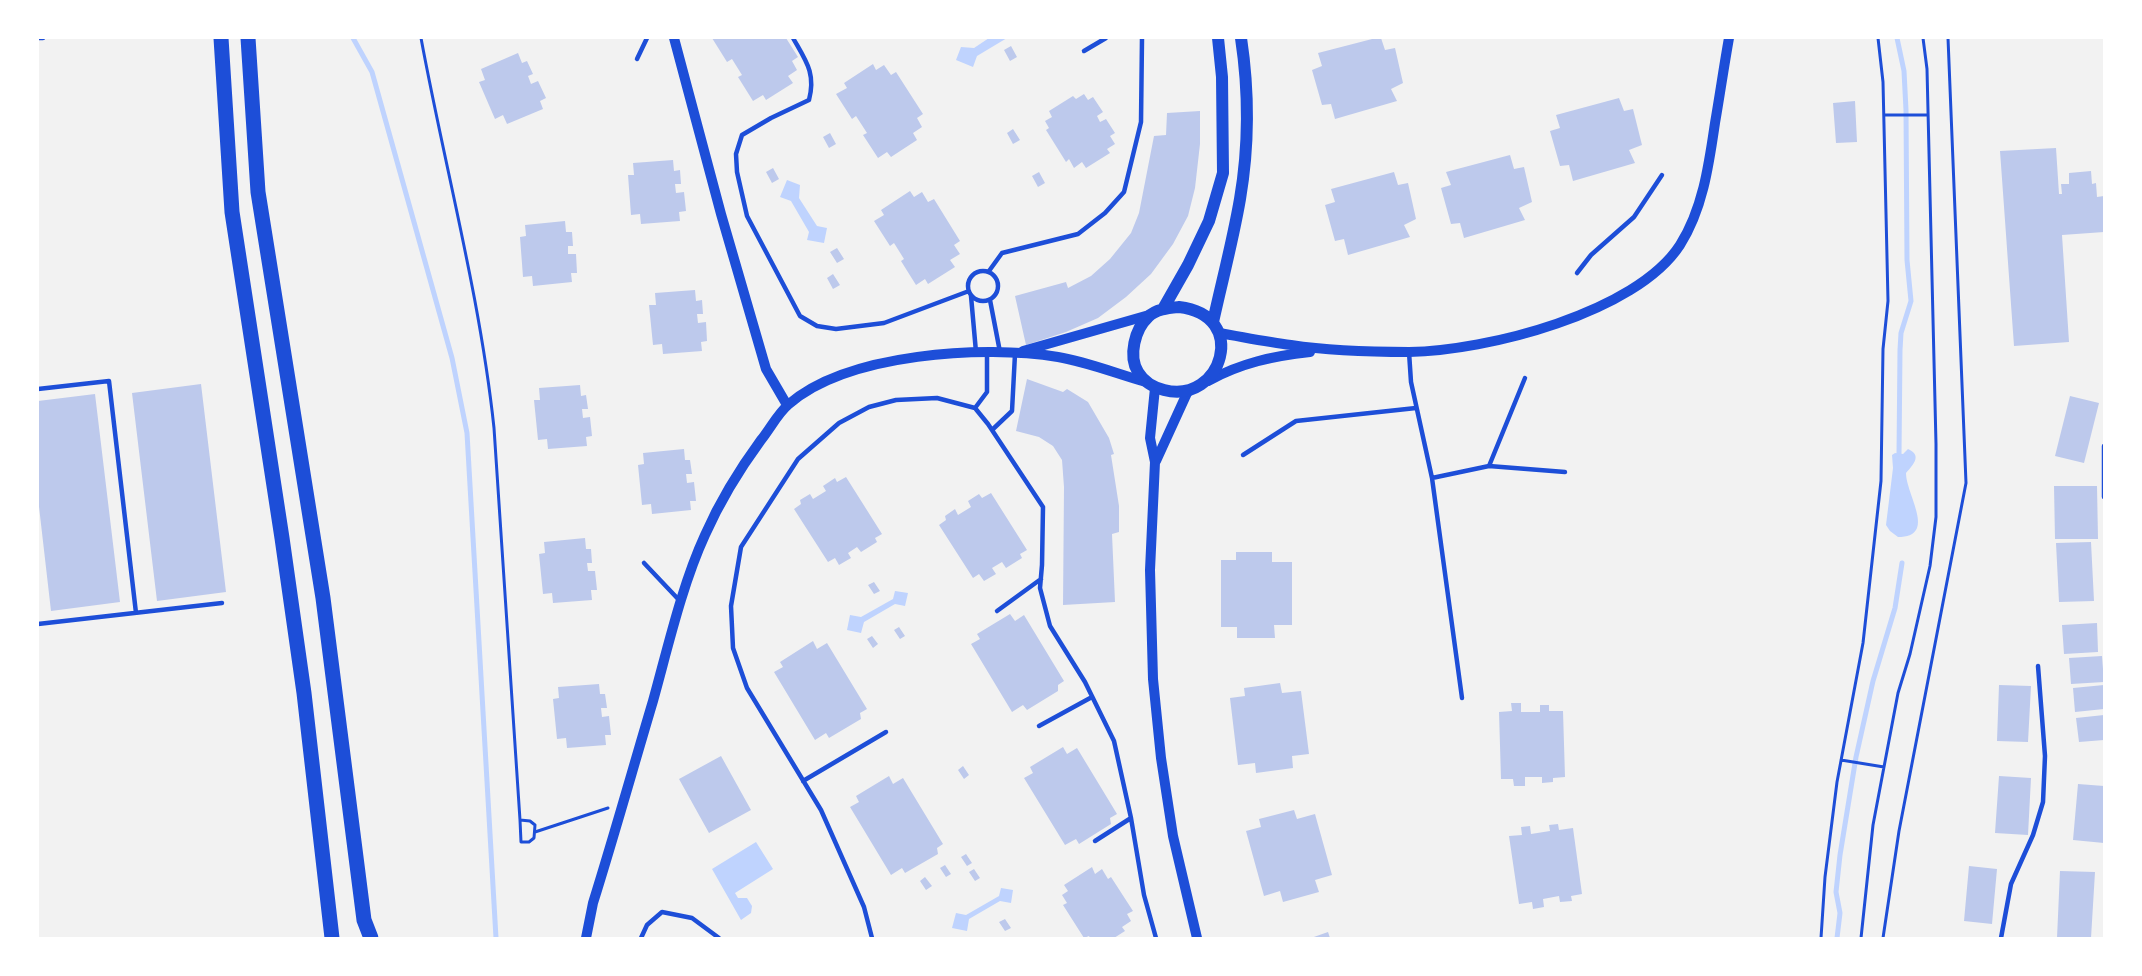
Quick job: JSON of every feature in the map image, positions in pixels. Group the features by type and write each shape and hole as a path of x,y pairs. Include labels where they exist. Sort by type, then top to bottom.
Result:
{"main road":[{"path":"220,38 232,212 303,682 332,939"},
{"path":"248,38 258,192 323,598 364,920 371,939"},
{"path":"1163,309 1188,265 1209,220 1223,173 1222,77 1218,38"},
{"path":"1216,327 1194,309 1179,307 1163,309 1149,315 1139,328 1134,344 1137,371 1150,385 1172,392 1188,391 1206,382 1220,357 1221,347 1216,327 1240,199 1248,118 1241,38"}],"street":[{"path":"674,38 721,214 766,369 787,405"},
{"path":"1206,382 1230,369 1274,356 1328,350 1409,352 1450,350 1533,331 1575,318 1608,303 1638,284 1664,264 1680,245 1696,212 1708,167 1729,38"},
{"path":"1015,353 1149,315"},
{"path":"1216,327 1328,350"},
{"path":"586,939 593,903 681,602 704,536 746,460 787,405 814,387 849,372 898,360 1000,352 1058,357 1150,385 1150,438 1155,462 1150,570 1153,679 1161,758 1173,836 1197,939"},
{"path":"1155,462 1188,391"},
{"path":"578,939 593,903"}],"lane":[{"path":"38,38 43,38"},
{"path":"637,59 647,38"},
{"path":"793,38 809,66 812,77 810,100 771,118 742,135 736,154 737,172 747,216 800,316 817,326 836,329 866,326 884,323 970,293"},
{"path":"1084,51 1106,38"},
{"path":"989,271 1002,253 1078,234 1105,213 1124,192 1141,122 1142,38"},
{"path":"1577,273 1591,255 1634,217 1662,175"},
{"path":"970,293 980,301 990,300 997,293 999,283 994,274 984,270 975,273 969,281 970,293 982,352 987,392 975,408"},
{"path":"990,300 1000,352"},
{"path":"1409,352 1411,382 1432,478 1462,698"},
{"path":"992,430 1012,411 1015,353"},
{"path":"1489,466 1525,378"},
{"path":"38,389 109,381 136,613"},
{"path":"872,939 864,907 821,810 747,688 734,648 731,606 741,547 798,459 839,423 869,407 896,400 937,398 975,408 1043,507 1040,588 1050,626 1092,697 1114,741 1131,818 1144,895 1156,938"},
{"path":"1243,455 1296,421 1416,408"},
{"path":"2104,446 2104,497"},
{"path":"1432,478 1489,466 1565,472"},
{"path":"645,563 681,602"},
{"path":"997,611 1041,579"},
{"path":"38,624 222,603"},
{"path":"2001,939 2011,884 2033,835 2043,802 2045,756 2038,666"},
{"path":"1039,726 1092,697"},
{"path":"803,781 886,732"},
{"path":"1095,841 1131,818"},
{"path":"641,939 646,926 662,912 692,918 719,939"}],"path":[{"path":"421,38 462,235 490,390 521,842 529,842 534,838 535,825 530,821 520,820"},
{"path":"1821,939 1825,877 1841,760 1863,643 1881,481 1883,350 1888,301 1883,82 1878,38"},
{"path":"1862,939 1869,859 1884,767 1898,693 1910,654 1930,566 1936,517 1927,69 1923,38"},
{"path":"1883,939 1899,831 1966,483 1948,38"},
{"path":"1884,115 1928,115"},
{"path":"1841,760 1884,767"},
{"path":"535,832 623,803"}],"water":[{"path":"989,38 1007,38 977,56 973,67 956,60 961,47 974,48"},
{"path":"787,180 800,185 799,198 817,226 827,228 824,243 807,240 809,232 791,201 780,197"},
{"path":"1908,449 1916,457 1906,473 1918,523 1916,530 1910,535 1898,537 1886,525 1893,468 1892,455 1903,454"},
{"path":"895,591 908,593 905,606 895,604 864,622 861,633 847,630 850,615 861,617 893,599"},
{"path":"756,842 773,869 735,893 738,898 747,898 752,906 751,913 741,920 712,869"},
{"path":"1001,888 1013,890 1011,903 1000,901 969,919 967,931 952,928 956,913 966,915 999,896"}],"building":[{"path":"712,38 786,38 798,57 792,61 797,70 788,76 793,83 766,100 763,95 753,101 738,77 742,75 732,59 727,62"},
{"path":"1381,38 1385,50 1395,48 1403,83 1391,89 1397,101 1335,119 1331,104 1322,105 1312,70 1322,66 1318,53"},
{"path":"1011,46 1017,57 1010,61 1004,50"},
{"path":"518,53 522,63 527,61 533,74 528,76 531,84 538,81 546,98 540,101 543,109 507,124 503,115 495,119 479,82 485,80 481,69"},
{"path":"873,64 876,70 884,65 891,75 896,72 923,114 917,118 922,127 913,133 917,140 891,157 887,152 878,158 863,135 867,133 856,116 852,119 836,94 847,88 844,83"},
{"path":"1084,94 1088,100 1093,97 1103,112 1097,116 1100,122 1106,119 1115,133 1110,136 1115,144 1107,149 1110,153 1086,168 1082,162 1074,168 1069,159 1066,162 1046,130 1049,128 1045,121 1052,117 1049,111 1073,96 1076,99"},
{"path":"1619,98 1624,111 1633,109 1642,145 1629,150 1635,163 1573,181 1569,165 1560,166 1550,131 1560,128 1556,115"},
{"path":"1855,101 1857,142 1836,143 1833,103"},
{"path":"1200,111 1200,144 1195,188 1188,216 1173,244 1151,274 1098,318 1066,332 1026,345 1015,296 1066,282 1068,288 1091,276 1110,259 1131,233 1139,213 1154,136 1166,135 1167,113"},
{"path":"1013,129 1020,140 1013,144 1007,133"},
{"path":"830,133 836,144 829,148 823,137"},
{"path":"2056,148 2059,194 2062,194 2061,184 2069,184 2069,173 2091,171 2092,184 2096,183 2097,197 2104,196 2104,232 2062,235 2069,342 2014,346 2000,151"},
{"path":"1510,155 1514,169 1524,167 1532,202 1519,208 1525,220 1464,238 1460,223 1451,224 1441,188 1451,185 1446,172"},
{"path":"673,160 674,171 680,170 681,184 675,184 676,193 684,192 686,211 679,212 680,221 641,224 640,214 631,215 628,175 634,175 633,163"},
{"path":"773,168 779,179 772,183 766,172"},
{"path":"1039,172 1045,183 1038,187 1032,176"},
{"path":"1394,172 1398,185 1408,183 1416,219 1404,225 1410,237 1348,255 1344,239 1335,241 1325,205 1335,202 1331,189"},
{"path":"910,191 914,197 922,192 928,202 934,199 960,241 954,245 960,254 950,260 955,267 928,284 925,279 916,285 901,261 904,259 894,243 890,246 874,221 884,215 881,210"},
{"path":"565,221 566,232 572,232 573,246 568,246 568,254 576,254 577,273 571,273 572,282 533,286 532,276 523,277 520,237 526,236 525,225"},
{"path":"837,248 844,259 837,263 830,252"},
{"path":"833,274 840,285 833,289 827,278"},
{"path":"695,290 696,301 702,300 703,314 697,314 698,323 706,322 707,341 701,342 702,351 663,354 662,344 653,345 649,305 656,305 655,293"},
{"path":"1027,379 1063,392 1067,389 1088,402 1109,438 1114,454 1111,455 1119,506 1119,532 1112,534 1115,602 1063,605 1064,487 1062,460 1053,446 1039,437 1016,431"},
{"path":"201,384 226,592 157,601 132,393"},
{"path":"580,385 581,396 586,395 588,409 582,409 583,418 590,417 592,436 586,437 587,446 548,449 547,439 538,440 534,400 540,400 539,388"},
{"path":"95,394 120,602 51,611 38,498 38,401"},
{"path":"2070,396 2099,403 2084,463 2055,456"},
{"path":"684,449 685,460 690,460 692,474 686,474 687,483 694,482 696,501 690,501 691,510 652,514 651,504 642,505 638,465 644,464 643,453"},
{"path":"846,477 882,534 875,538 877,542 861,552 857,547 848,553 851,558 839,565 835,558 828,562 794,509 801,504 800,500 810,494 813,499 826,491 823,486 835,478 837,482"},
{"path":"2054,486 2097,486 2098,539 2055,539"},
{"path":"991,493 1027,550 1020,554 1022,558 1006,568 1002,562 992,568 996,574 984,581 979,574 973,578 939,525 946,520 945,516 955,509 958,515 971,507 968,501 979,494 982,498"},
{"path":"585,538 586,549 591,549 592,563 587,563 588,571 595,571 597,590 591,590 592,600 553,603 552,593 543,594 539,554 545,553 544,542"},
{"path":"2091,542 2094,601 2059,602 2056,543"},
{"path":"1236,552 1272,552 1272,562 1292,562 1292,625 1274,625 1275,638 1237,638 1237,627 1221,627 1221,560 1236,560"},
{"path":"874,582 880,591 874,594 868,585"},
{"path":"1010,614 1015,621 1024,615 1064,681 1058,685 1058,691 1027,710 1023,705 1012,712 971,644 980,639 977,634"},
{"path":"2097,623 2098,652 2064,654 2062,625"},
{"path":"899,627 905,636 900,639 894,630"},
{"path":"872,636 878,644 873,648 867,639"},
{"path":"813,641 817,649 827,643 867,709 860,713 861,719 829,738 826,733 815,740 774,672 783,667 780,662"},
{"path":"2102,656 2104,682 2071,684 2069,658"},
{"path":"1280,683 1282,693 1301,691 1309,754 1292,756 1293,768 1256,773 1255,763 1238,765 1230,698 1245,696 1244,688"},
{"path":"599,684 600,694 605,694 607,708 601,708 602,717 609,716 611,735 605,735 606,745 567,748 566,738 557,739 553,699 559,698 558,687"},
{"path":"1999,685 2031,686 2028,742 1997,741"},
{"path":"2104,685 2104,709 2075,712 2073,688"},
{"path":"1511,703 1521,703 1521,712 1540,712 1540,705 1549,705 1549,711 1563,711 1565,777 1553,778 1553,782 1542,783 1542,777 1525,777 1525,786 1514,786 1513,779 1501,779 1499,712 1512,711"},
{"path":"2104,715 2104,740 2079,742 2076,718"},
{"path":"1063,747 1067,754 1077,748 1117,814 1110,818 1111,824 1079,844 1076,839 1065,845 1024,778 1033,773 1030,767"},
{"path":"721,756 751,810 709,833 679,779"},
{"path":"963,766 969,775 964,779 958,770"},
{"path":"889,776 893,784 903,778 943,844 937,848 938,854 905,873 902,868 891,875 850,807 859,802 856,796"},
{"path":"1999,776 2031,778 2028,835 1995,833"},
{"path":"2078,784 2104,786 2104,843 2073,840"},
{"path":"1294,810 1297,819 1315,814 1332,875 1315,880 1319,892 1283,902 1280,891 1264,896 1246,831 1261,827 1259,819"},
{"path":"1558,824 1559,830 1573,828 1582,894 1571,896 1572,901 1560,902 1559,896 1543,899 1544,907 1533,909 1532,902 1519,904 1509,836 1522,835 1521,827 1530,826 1531,834 1550,831 1549,825"},
{"path":"966,854 972,863 967,866 961,857"},
{"path":"945,865 951,874 946,877 940,868"},
{"path":"1969,866 1997,869 1992,924 1964,921"},
{"path":"1092,867 1095,874 1102,869 1108,879 1111,877 1133,911 1127,914 1131,921 1122,927 1125,931 1114,938 1090,938 1089,936 1084,938 1063,905 1067,903 1062,895 1068,891 1064,885"},
{"path":"974,869 980,878 975,881 969,872"},
{"path":"2060,871 2095,872 2091,938 2057,938"},
{"path":"925,877 932,886 926,890 920,881"},
{"path":"1005,919 1011,928 1005,931 999,922"},
{"path":"1328,932 1330,938 1311,938"}],"waterway":[{"path":"353,38 372,72 452,358 467,433 496,938"},
{"path":"1897,38 1904,71 1907,260 1911,301 1901,333 1899,454"},
{"path":"1837,938 1840,913 1836,892 1856,757 1873,681 1895,608 1902,563"}]}
